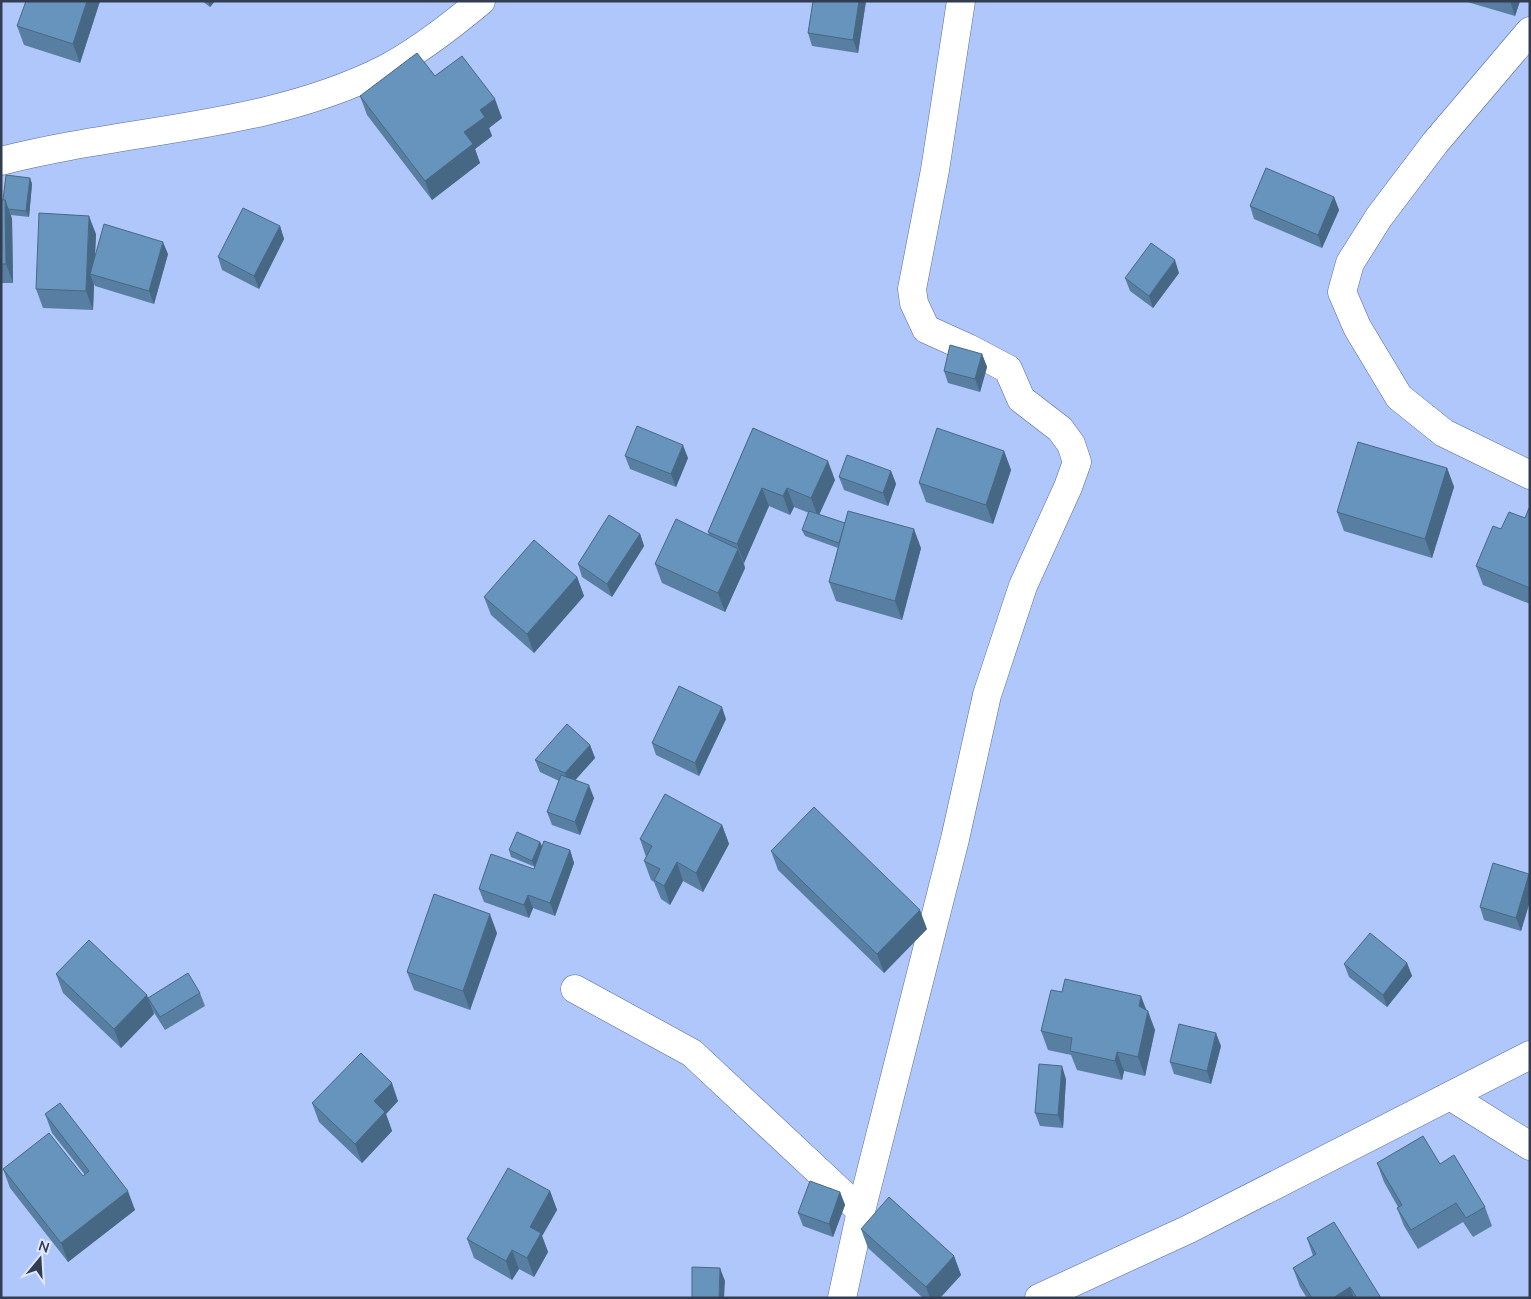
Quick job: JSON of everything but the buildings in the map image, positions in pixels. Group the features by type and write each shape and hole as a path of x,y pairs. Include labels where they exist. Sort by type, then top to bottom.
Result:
{"street":[{"path":"1,161 37,152 166,131 320,96 385,69 440,34 481,1"},
{"path":"842,1298 860,1211 955,839 988,694 1023,586 1068,487 1077,462 1071,444 1060,429 1021,399 1008,370 968,348 926,329 914,303 912,289 935,170 961,1"},
{"path":"1530,31 1435,143 1379,217 1350,264 1342,292 1356,327 1399,397 1444,433 1530,475"},
{"path":"575,989 692,1054 860,1211"},
{"path":"1039,1298 1189,1229 1530,1055"},
{"path":"1450,1096 1530,1146"}]}
